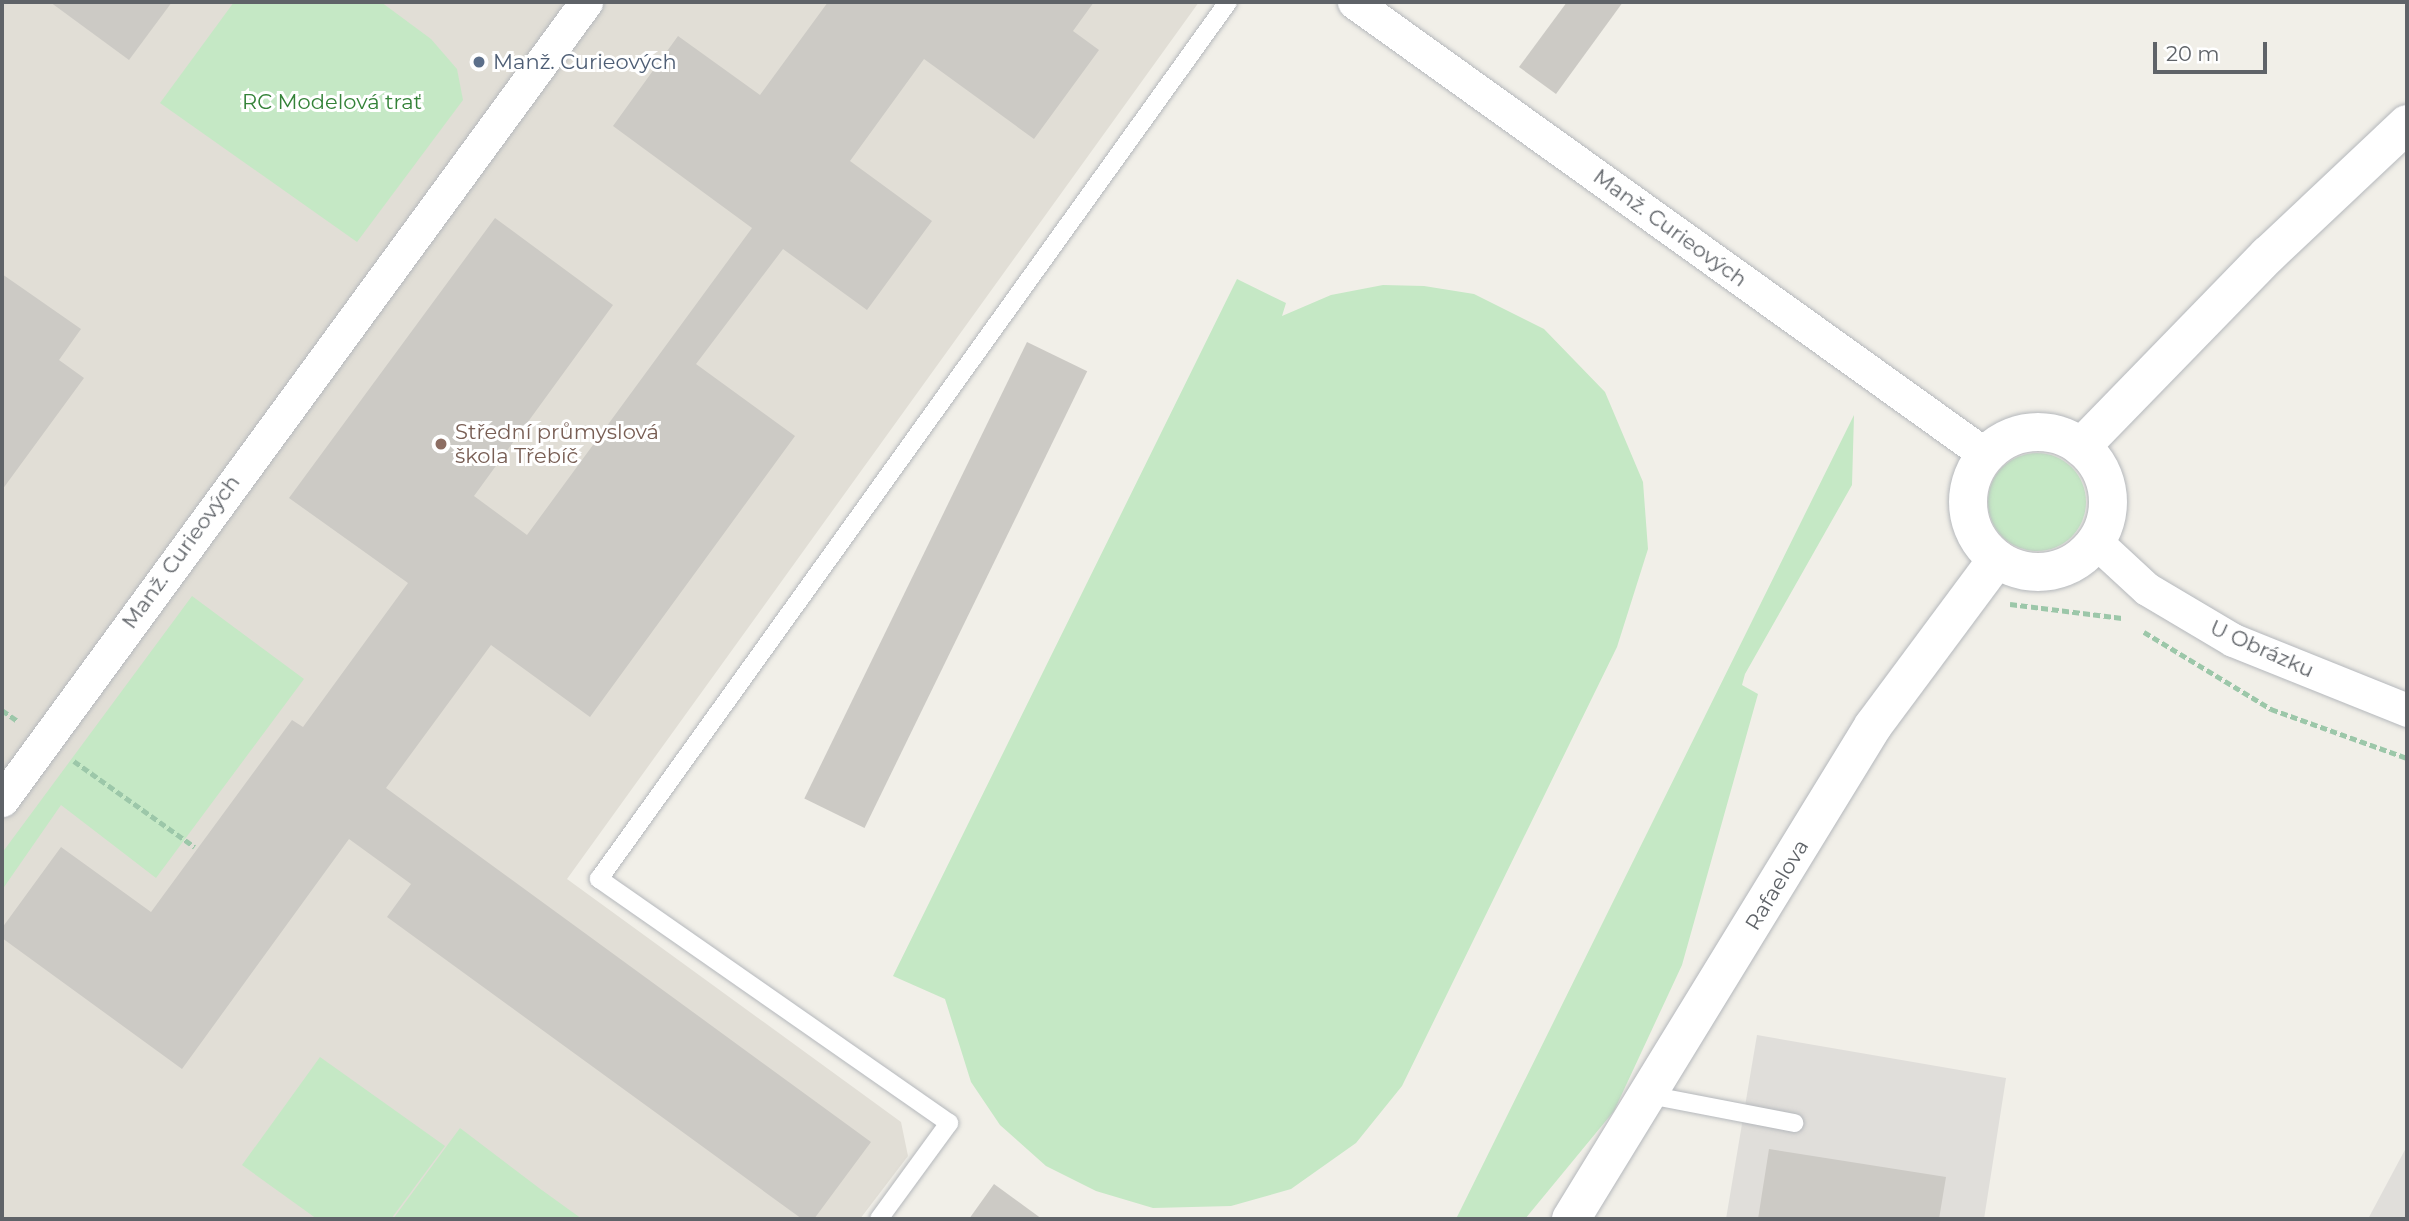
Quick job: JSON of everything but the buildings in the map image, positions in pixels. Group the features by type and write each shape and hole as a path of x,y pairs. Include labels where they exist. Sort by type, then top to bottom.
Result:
{"main road":[{"path":"2081,447 2268,256 2407,124"},
{"path":"2043,432 2081,447 2096,462 2109,502 2096,542 2081,558 2050,571 1988,571 1980,542 1970,521 1968,497 1986,455 2012,438 2043,432"},
{"name":"Rafaelova","path":"1571,1219 1873,726 1988,571"}],"street":[{"name":"Manž. Curieových","path":"2,800 586,2"},
{"name":"Manž. Curieových","path":"1354,2 1986,455"},
{"name":"U Obrázku","path":"2096,542 2147,589 2233,640 2407,710"}],"lane":[{"path":"879,1219 949,1123 599,878 1228,2"},
{"path":"1649,1095 1794,1123"}],"path":[{"path":"1988,571 2006,604 2119,615 2129,622"},
{"path":"2140,629 2271,709 2407,758"},
{"path":"71,758 195,847"}],"shaded area":[{"name":"Střední průmyslová škola Třebíč","path":"2,2 1199,2 567,879 901,1122 908,1156 860,1219 2,1219"},
{"path":"1757,1035 2006,1078 1984,1219 1726,1219"},
{"path":"2407,1146 2407,1219 2368,1219"}],"green space":[{"name":"RC Modelová trať","path":"234,2 381,2 431,39 457,69 463,100 357,242 160,103"},
{"path":"1237,279 1286,303 1282,316 1331,295 1383,285 1424,286 1474,294 1544,329 1605,392 1643,482 1648,549 1617,647 1402,1086 1356,1143 1291,1189 1231,1206 1153,1208 1096,1191 1046,1166 1000,1125 971,1082 945,999 893,976"},
{"path":"1854,415 1852,485 1745,674 1742,685 1758,694 1682,965 1614,1111 1525,1219 1456,1219"},
{"path":"2037,453 2056,457 2072,467 2082,483 2086,502 2082,521 2072,537 2056,547 2037,551 2018,547 2002,537 1992,521 1988,502 1992,483 2002,467 2018,457"},
{"path":"192,596 304,679 156,878 61,805 2,890 2,853"},
{"path":"320,1057 445,1146 391,1219 317,1219 242,1165"},
{"path":"460,1128 539,1188 582,1219 393,1219"}],"place":[{"name":"Manž. Curieových","path":"479,62"},
{"name":"Střední průmyslová škola Třebíč","path":"441,444"}]}
